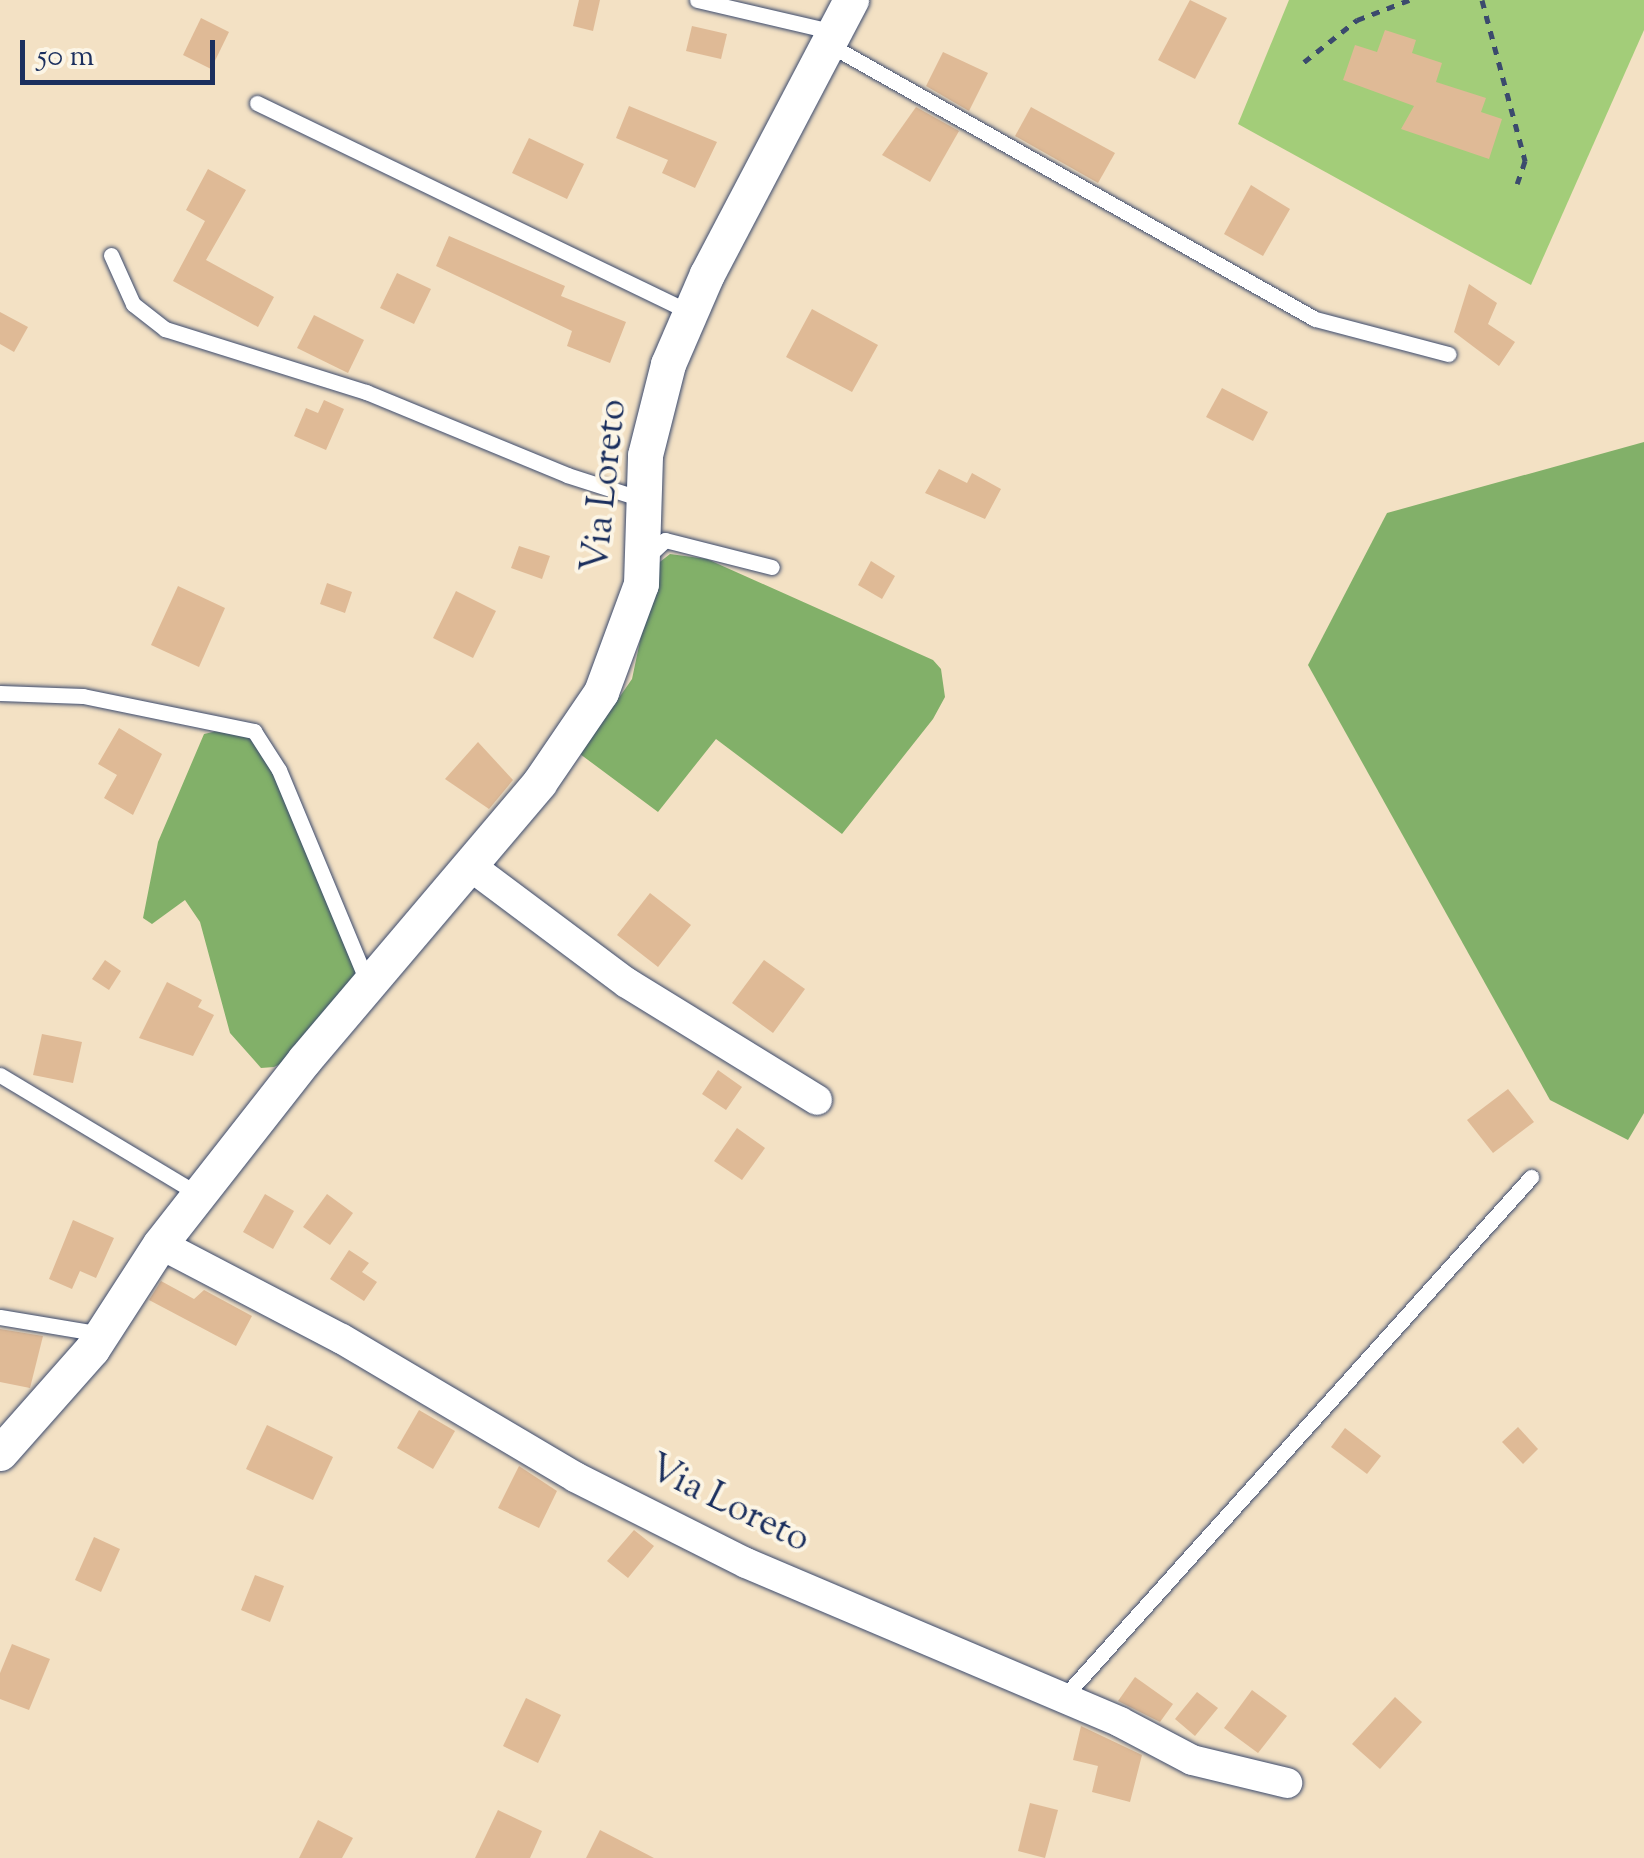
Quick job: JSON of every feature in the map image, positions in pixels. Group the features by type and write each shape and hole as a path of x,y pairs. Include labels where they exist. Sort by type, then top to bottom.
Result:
{"street":[{"name":"Via Loreto","path":"0,1454 102,1334 160,1244 198,1194 368,984 539,783 601,692 628,629 644,563 645,456 660,386 690,312 851,0"},
{"path":"469,865 612,973 817,1100"},
{"name":"Via Loreto","path":"160,1244 342,1339 622,1502 825,1600 1192,1760 1286,1783"}],"lane":[{"path":"697,0 831,38 1315,320 1448,354"},
{"path":"257,103 690,312"},
{"path":"111,256 133,304 165,329 366,392 645,500"},
{"path":"644,563 665,540 772,567"},
{"path":"0,693 83,696 254,731 275,760 368,984"},
{"path":"0,1075 198,1194"},
{"path":"1061,1700 1530,1177"},
{"path":"0,1317 102,1334"}],"path":[{"path":"1304,62 1357,20 1409,0"},
{"path":"1482,0 1525,161 1517,184"}],"green space":[{"path":"1289,0 1644,0 1644,30 1531,285 1238,124"},
{"path":"1644,442 1644,1113 1628,1140 1550,1100 1308,665 1387,513"},
{"path":"670,554 707,559 933,660 941,669 945,697 933,719 842,834 716,739 658,812 580,754 632,679 656,565"},
{"path":"217,731 250,736 263,749 358,977 291,1059 274,1067 261,1068 230,1033 200,922 185,900 152,924 143,918 158,842 204,734"}],"building":[{"path":"579,0 600,0 593,31 573,26"},
{"path":"1190,0 1227,18 1195,79 1158,60"},
{"path":"201,18 229,32 211,69 183,55"},
{"path":"692,26 727,34 721,59 686,51"},
{"path":"1385,30 1416,40 1412,53 1442,63 1436,82 1486,98 1481,112 1502,119 1489,159 1401,129 1414,106 1343,80 1355,45 1377,52"},
{"path":"943,52 988,73 969,111 926,86"},
{"path":"629,106 717,142 695,188 662,173 668,160 616,138"},
{"path":"916,107 959,131 930,182 882,155"},
{"path":"1031,107 1115,153 1098,183 1015,136"},
{"path":"529,138 584,164 567,199 512,173"},
{"path":"208,169 246,190 206,260 274,297 258,327 173,281 205,221 186,210"},
{"path":"1251,185 1290,209 1263,256 1224,234"},
{"path":"449,236 565,286 561,296 626,322 610,363 567,346 572,331 436,266"},
{"path":"397,273 431,289 414,324 380,308"},
{"path":"1469,284 1497,303 1488,324 1515,342 1499,366 1454,332"},
{"path":"812,309 878,345 852,392 786,357"},
{"path":"0,312 28,327 14,352 0,344"},
{"path":"314,315 364,340 348,373 297,348"},
{"path":"1222,388 1268,412 1253,441 1206,417"},
{"path":"324,400 344,409 326,450 294,436 306,408 318,413"},
{"path":"939,469 967,483 972,473 1001,489 985,519 925,493"},
{"path":"519,546 550,556 542,579 511,568"},
{"path":"871,561 895,576 882,599 858,585"},
{"path":"327,583 352,592 345,613 320,604"},
{"path":"178,586 225,608 199,667 151,645"},
{"path":"456,591 496,611 473,658 433,638"},
{"path":"119,728 162,754 133,815 104,798 117,775 98,764"},
{"path":"478,742 513,780 489,809 445,779"},
{"path":"650,893 691,925 658,967 617,935"},
{"path":"105,960 121,971 109,990 92,979"},
{"path":"764,960 805,989 773,1033 732,1003"},
{"path":"167,982 202,1000 198,1007 214,1015 193,1056 139,1038"},
{"path":"42,1034 82,1042 73,1083 33,1075"},
{"path":"718,1070 742,1087 726,1110 702,1094"},
{"path":"1508,1089 1534,1122 1493,1153 1467,1120"},
{"path":"737,1128 765,1148 742,1180 714,1161"},
{"path":"265,1194 294,1211 273,1249 243,1232"},
{"path":"327,1194 353,1213 330,1245 303,1227"},
{"path":"73,1220 114,1238 96,1278 80,1271 72,1289 49,1279"},
{"path":"349,1250 369,1263 362,1272 377,1282 364,1301 330,1279"},
{"path":"161,1281 194,1299 204,1290 252,1316 236,1346 149,1300"},
{"path":"0,1329 43,1336 30,1388 0,1382"},
{"path":"419,1410 455,1431 433,1469 397,1448"},
{"path":"267,1425 333,1457 313,1500 246,1469"},
{"path":"1518,1427 1538,1449 1523,1464 1502,1442"},
{"path":"1345,1428 1381,1456 1367,1474 1331,1447"},
{"path":"519,1466 557,1491 539,1528 498,1508"},
{"path":"634,1530 654,1546 628,1578 607,1561"},
{"path":"94,1537 120,1549 101,1592 75,1580"},
{"path":"255,1575 284,1586 270,1622 241,1610"},
{"path":"12,1644 50,1659 29,1710 0,1699 0,1673"},
{"path":"1135,1677 1173,1704 1160,1722 1118,1701"},
{"path":"1252,1690 1287,1716 1258,1753 1224,1728"},
{"path":"1197,1692 1218,1708 1195,1736 1175,1719"},
{"path":"1395,1697 1422,1722 1380,1769 1352,1744"},
{"path":"526,1698 561,1715 538,1763 503,1746"},
{"path":"1081,1726 1142,1755 1130,1802 1092,1792 1098,1766 1073,1760"},
{"path":"1030,1803 1058,1810 1045,1858 1018,1851"},
{"path":"498,1810 542,1831 530,1858 475,1858"},
{"path":"318,1820 353,1838 342,1858 299,1858"},
{"path":"600,1830 654,1858 586,1858"}]}
